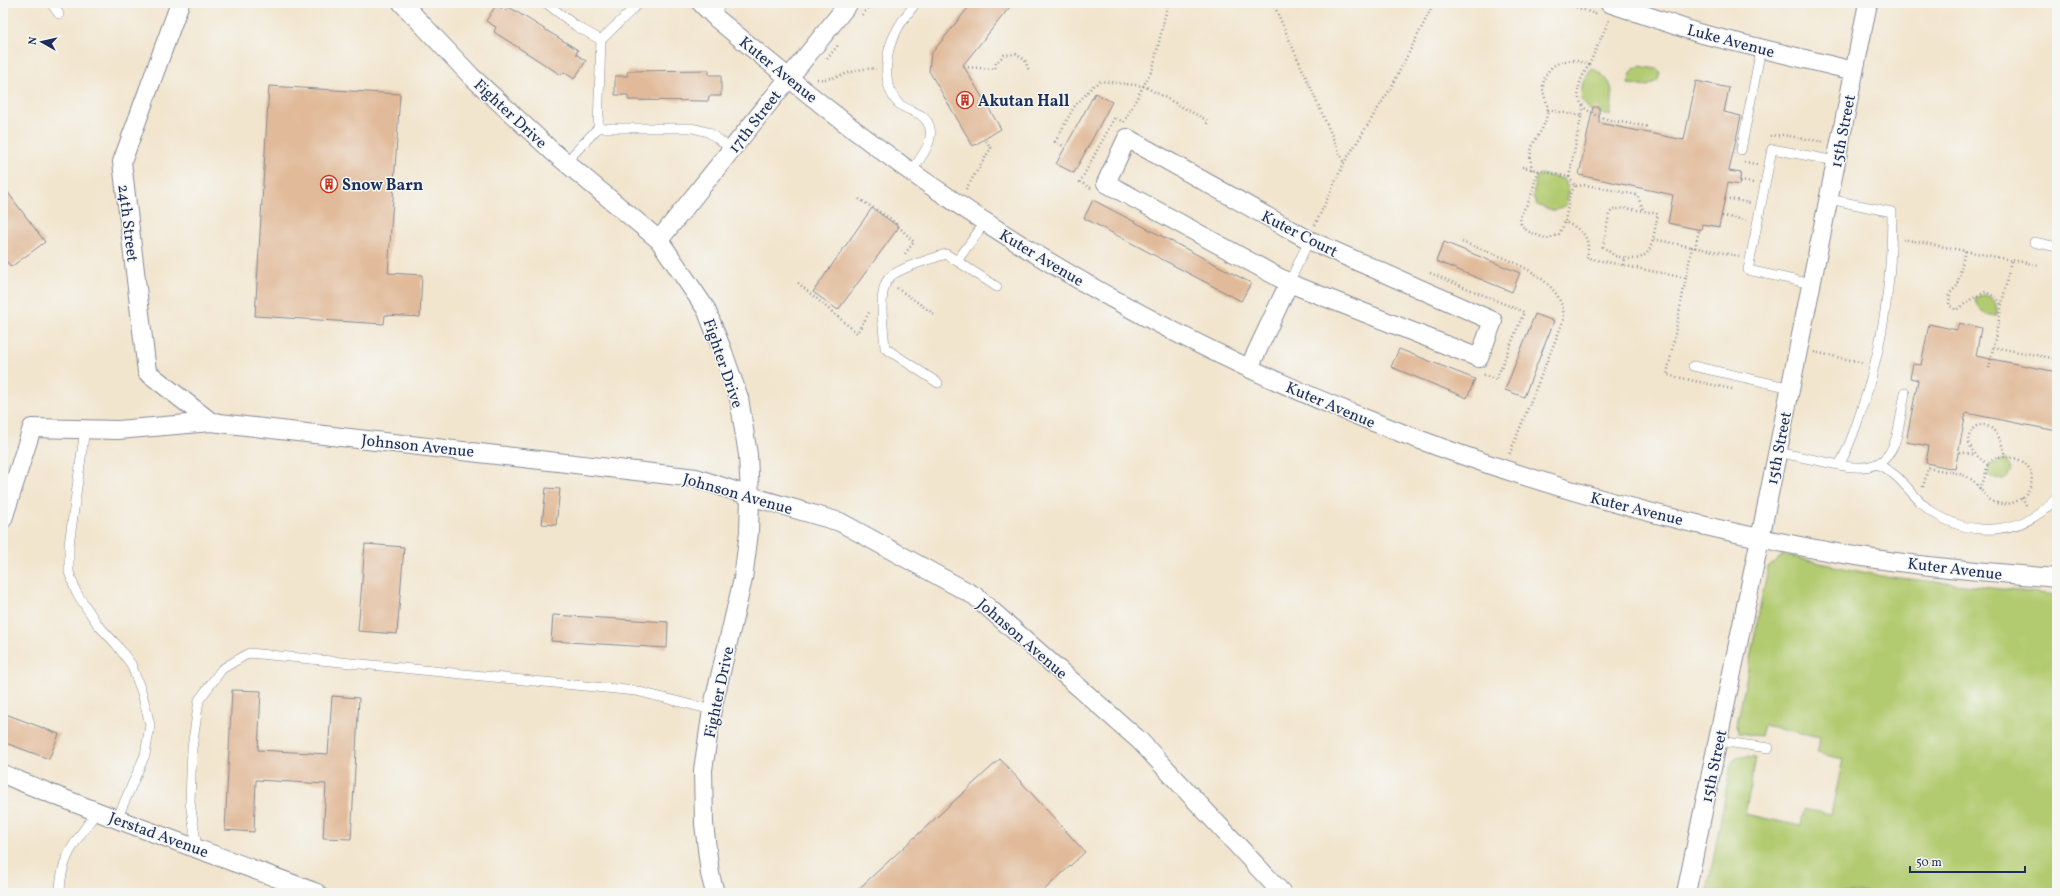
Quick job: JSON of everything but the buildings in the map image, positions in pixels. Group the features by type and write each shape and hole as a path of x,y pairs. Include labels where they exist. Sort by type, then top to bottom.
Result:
{"street":[{"name":"24th Street","path":"180,3 122,162 147,372 211,422"},
{"name":"Fighter Drive","path":"402,3 471,76 565,162 659,240 706,309 723,352 739,398 748,455 750,496 749,532 743,579 712,710 704,770 704,824 710,874 715,893"},
{"name":"Kuter Avenue","path":"700,3 718,11 788,78 842,122 911,172 985,222 1082,281 1174,332 1304,394 1400,433 1530,478 1634,509 1760,538 1846,554 1941,567 2057,578"},
{"name":"17th Street","path":"659,240 849,3"},
{"name":"15th Street","path":"1686,893 1791,388 1868,3"},
{"name":"Luke Avenue","path":"1610,11 1854,72"},
{"name":"Kuter Court","path":"1127,138 1309,240 1493,321 1479,358 1289,283 1106,183 1127,138"},
{"path":"1249,368 1289,283"},
{"name":"Johnson Avenue","path":"3,519 32,428 118,430 211,422 696,478 750,496 840,522 975,596 1140,741 1282,893"},
{"name":"Jerstad Avenue","path":"3,774 74,804 317,893"}],"lane":[{"path":"51,3 59,14"},
{"path":"546,3 576,26 601,40"},
{"path":"565,162 598,128 601,40 639,3"},
{"path":"911,172 930,144 931,133 929,123 922,116 898,103 890,89 887,70 890,49 896,32 916,3"},
{"path":"1740,150 1762,49"},
{"path":"598,128 692,128 708,132 732,149"},
{"path":"1812,284 1748,270 1772,149 1836,161"},
{"path":"1829,199 1892,212 1890,279 1886,315 1875,365 1848,449 1839,465"},
{"path":"957,261 985,222"},
{"path":"1289,283 1309,240"},
{"path":"2034,242 2057,247"},
{"path":"938,383 885,348 882,293 886,281 899,272 946,254 997,288"},
{"path":"1693,366 1791,388"},
{"path":"1777,452 1854,468 1866,468 1878,464 1888,457 1894,445 1905,393"},
{"path":"85,430 69,545 68,572 76,592 95,619 131,664 142,693 150,725 145,755 117,819"},
{"path":"1878,464 1895,476 1920,501 1942,517 1958,524 1977,528 1998,529 2016,526 2032,519 2049,506 2057,496"},
{"path":"197,848 190,802 192,748 198,700 222,669 249,653 636,691 712,710"},
{"path":"1718,741 1769,748"},
{"path":"60,893 60,880 69,850 97,812"}],"path":[{"path":"1124,123 1153,68 1168,3"},
{"path":"1273,3 1344,163"},
{"path":"1309,240 1344,163 1392,86 1434,3"},
{"path":"1565,3 1610,11"},
{"path":"1610,11 1616,22"},
{"path":"1610,11 1589,66 1579,86 1580,102 1583,108 1590,113 1649,127"},
{"path":"964,67 995,69 996,63 1004,55 1016,54 1025,60 1029,71"},
{"path":"1532,170 1531,147 1543,127 1548,110 1543,86 1544,79 1551,66 1562,61 1578,62 1589,66"},
{"path":"788,78 812,77 824,79 840,76 862,68 887,70"},
{"path":"1066,147 1055,142 1074,108 1096,82 1108,81 1144,86 1208,121 1206,126"},
{"path":"1574,186 1569,177 1583,108"},
{"path":"1548,110 1582,116"},
{"path":"1769,137 1774,134 1827,142"},
{"path":"963,193 991,148 985,138"},
{"path":"1757,171 1759,157"},
{"path":"1522,167 1569,177"},
{"path":"1539,171 1533,184 1530,200 1521,213 1521,224 1527,231 1547,239 1560,234 1565,222 1570,194 1574,186"},
{"path":"1753,190 1755,177"},
{"path":"1740,180 1754,183"},
{"path":"1574,186 1586,185 1637,195 1644,211"},
{"path":"1749,209 1751,196"},
{"path":"1725,198 1750,203"},
{"path":"1617,208 1644,211 1658,214 1649,253 1639,259 1624,258 1615,256 1603,246 1609,215 1612,210 1617,208"},
{"path":"1745,228 1748,214"},
{"path":"1722,216 1746,220"},
{"path":"1565,222 1575,227 1586,238 1589,245 1587,258 1686,278"},
{"path":"1699,230 1686,278 1667,375 1733,389"},
{"path":"1903,245 1903,238 2038,265"},
{"path":"1653,239 1739,257 1740,249"},
{"path":"1462,242 1523,266 1535,274 1547,283 1555,293 1564,312 1564,319 1508,459"},
{"path":"1965,250 1957,286 1950,293 1949,305 1956,310 1980,293 1986,292 1997,298 2002,304"},
{"path":"1623,265 1624,258"},
{"path":"1989,368 2011,260"},
{"path":"798,283 856,332 873,307"},
{"path":"1993,347 2057,359"},
{"path":"1798,349 1875,365"},
{"path":"1475,371 1496,380"},
{"path":"1988,464 1975,455 1970,448 1968,440 1974,427 1980,424 1987,424 1999,436 2005,457"},
{"path":"1960,452 1975,455"},
{"path":"1920,501 1928,468 1967,476 1973,480 1979,489 1987,499 1994,503 2005,504 2016,502 2025,495 2031,485 2030,469 2025,462 2005,457 1995,458 1988,464 1984,483 1979,489"}],"green space":[{"path":"1640,66 1657,69 1660,72 1658,80 1648,86 1628,84 1632,70"},
{"path":"1592,68 1605,78 1611,88 1612,100 1610,116 1591,111 1582,101 1581,91 1583,83"},
{"path":"1540,174 1564,179 1569,190 1566,205 1555,211 1537,205 1533,197 1536,178"},
{"path":"1984,295 1988,296 1995,302 1997,316 1989,315 1978,307 1975,299"},
{"path":"2005,459 2011,469 2005,478 1999,479 1988,474 1990,465"},
{"path":"1783,555 1881,576 2057,595 2057,893 1707,893 1731,764 1737,756 1756,758 1745,814 1801,826 1804,809 1831,814 1843,759 1816,753 1820,737 1764,725 1761,736 1738,733 1737,725 1768,567"}],"place":[{"name":"Akutan Hall","path":"965,100"},
{"name":"Snow Barn","path":"329,184"}]}
